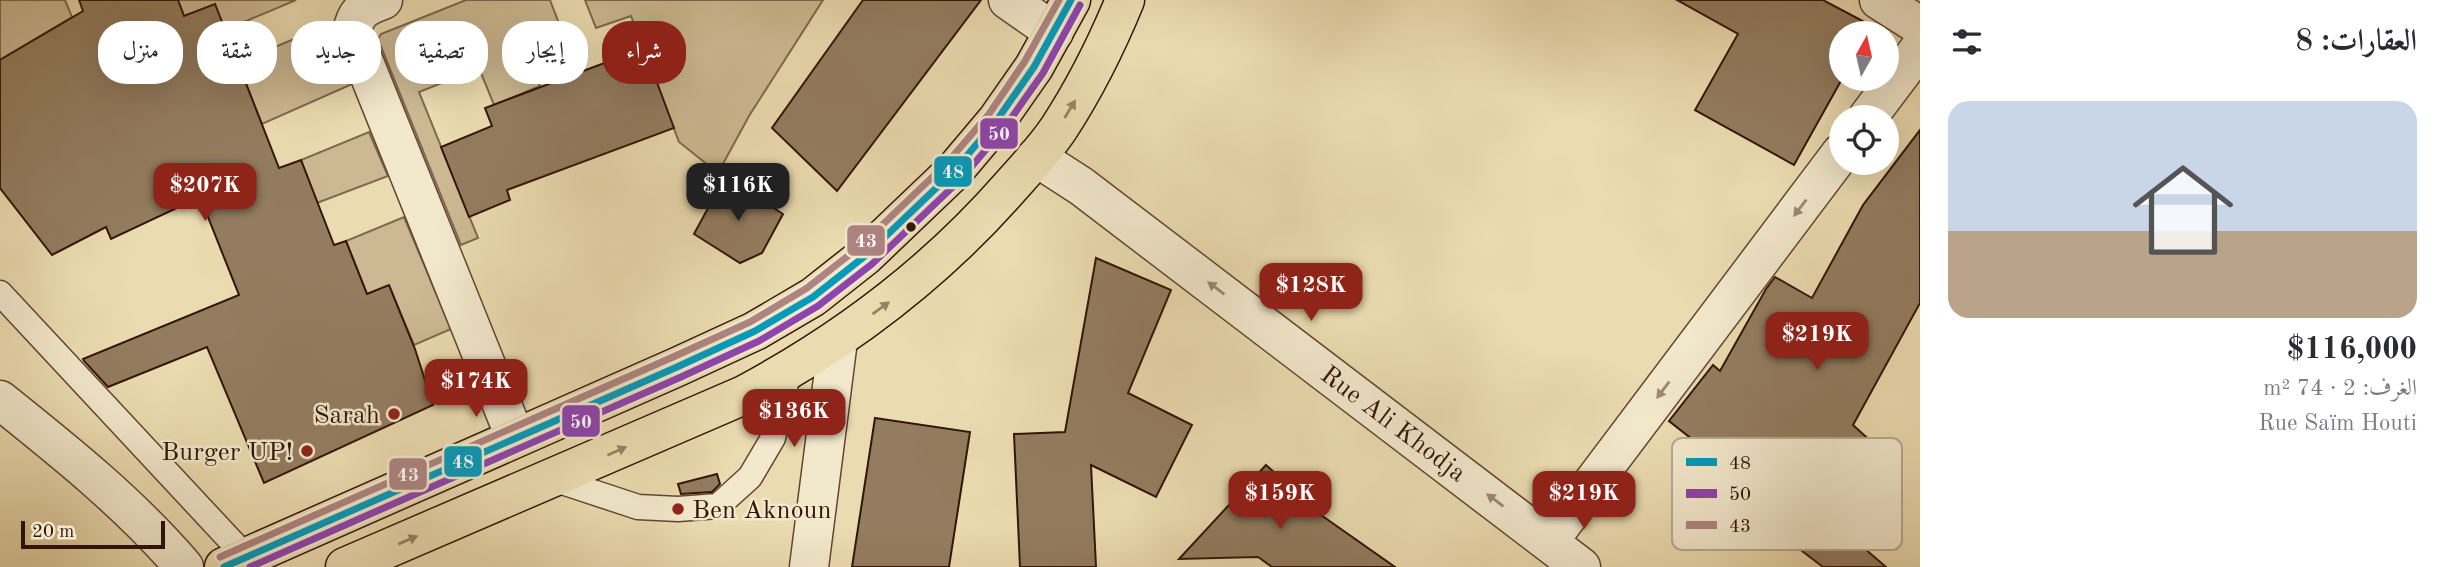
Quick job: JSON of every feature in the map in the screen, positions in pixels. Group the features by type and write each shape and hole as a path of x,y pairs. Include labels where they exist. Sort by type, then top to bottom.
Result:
{"main road":[{"path":"345,567 744,395 838,340 901,294 977,225 1036,158 1058,129 1089,76 1125,0"},
{"path":"235,562 755,331 813,297 866,257 954,171 997,120 1034,67 1062,16"}],"street":[{"path":"383,0 362,8 355,18 352,32 515,437"},
{"path":"1008,0 1062,16"},
{"path":"1879,0 1920,26"},
{"path":"1877,105 1920,48"},
{"name":"Rue Ali Khodja","path":"1036,158 1081,186 1581,567"},
{"path":"1549,541 1829,169"},
{"path":"809,567 838,340"},
{"path":"0,400 114,495 153,532 184,567"}],"lane":[{"path":"0,293 235,562"},
{"path":"553,479 638,507 678,509 719,506 750,478 773,438 789,371"}],"shaded area":[{"path":"0,0 65,0 72,17 0,60"},
{"path":"178,0 296,0 246,21 221,21 215,5 184,16"},
{"path":"466,0 550,0 558,21 502,21 502,84 540,86 494,105 485,84 488,84 488,21 414,21"},
{"path":"585,0 823,0 749,116 718,173 679,142 657,84 686,84 686,21 633,21 631,16 616,21 602,21 602,26 596,28"},
{"path":"395,28 395,81 381,46 381,34"},
{"path":"291,40 291,84 350,85 262,124 246,84 277,84 277,46"},
{"path":"396,84 439,84 419,92 478,238 461,245"},
{"path":"369,132 388,176 317,203 301,160"},
{"path":"404,217 451,329 414,345 389,286 367,294 346,241"}],"building":[{"path":"79,0 178,0 184,16 215,4 222,21 197,21 197,84 246,84 279,168 301,160 334,245 346,241 367,294 389,285 415,349 433,405 264,483 207,347 108,387 84,361 83,359 239,295 200,197 111,239 106,227 52,255 0,188 0,60 83,11"},
{"path":"863,0 981,0 837,191 772,128"},
{"path":"1677,0 1823,0 1863,21 1829,21 1829,91 1835,91 1794,165 1695,110 1738,34"},
{"path":"602,64 602,84 658,84 674,128 507,190 510,200 469,217 441,147 492,126 485,108 549,84 588,84 588,69"},
{"path":"1920,130 1920,303 1853,425 1867,438 1691,438 1669,421 1713,365 1720,371 1775,277 1812,298 1863,205 1886,175 1899,175 1899,158"},
{"path":"725,177 783,214 762,253 740,263 694,234"},
{"path":"1096,258 1171,290 1128,393 1192,425 1156,497 1091,465 1096,567 1020,567 1014,434 1065,432"},
{"path":"875,418 970,432 949,567 852,567"},
{"path":"1266,465 1321,515 1395,567 1272,567 1258,557 1179,559"},
{"path":"717,474 720,484 712,492 681,494 678,484"},
{"path":"1801,550 1866,550 1886,567 1823,567"}],"transit line":[{"name":"43","path":"220,557 750,322 807,288 858,248 946,164 989,114 1025,61 1059,0"},
{"name":"48","path":"224,567 677,367 755,331 813,297 865,256 954,171 997,120 1034,67 1071,0"},
{"name":"50","path":"250,567 681,377 759,341 818,306 872,264 962,178 1005,127 1043,73 1080,5"}],"place":[{"name":"Sarah","path":"394,414"},
{"name":"Burger UP!","path":"307,451"},
{"name":"Ben Aknoun","path":"678,509"}]}
